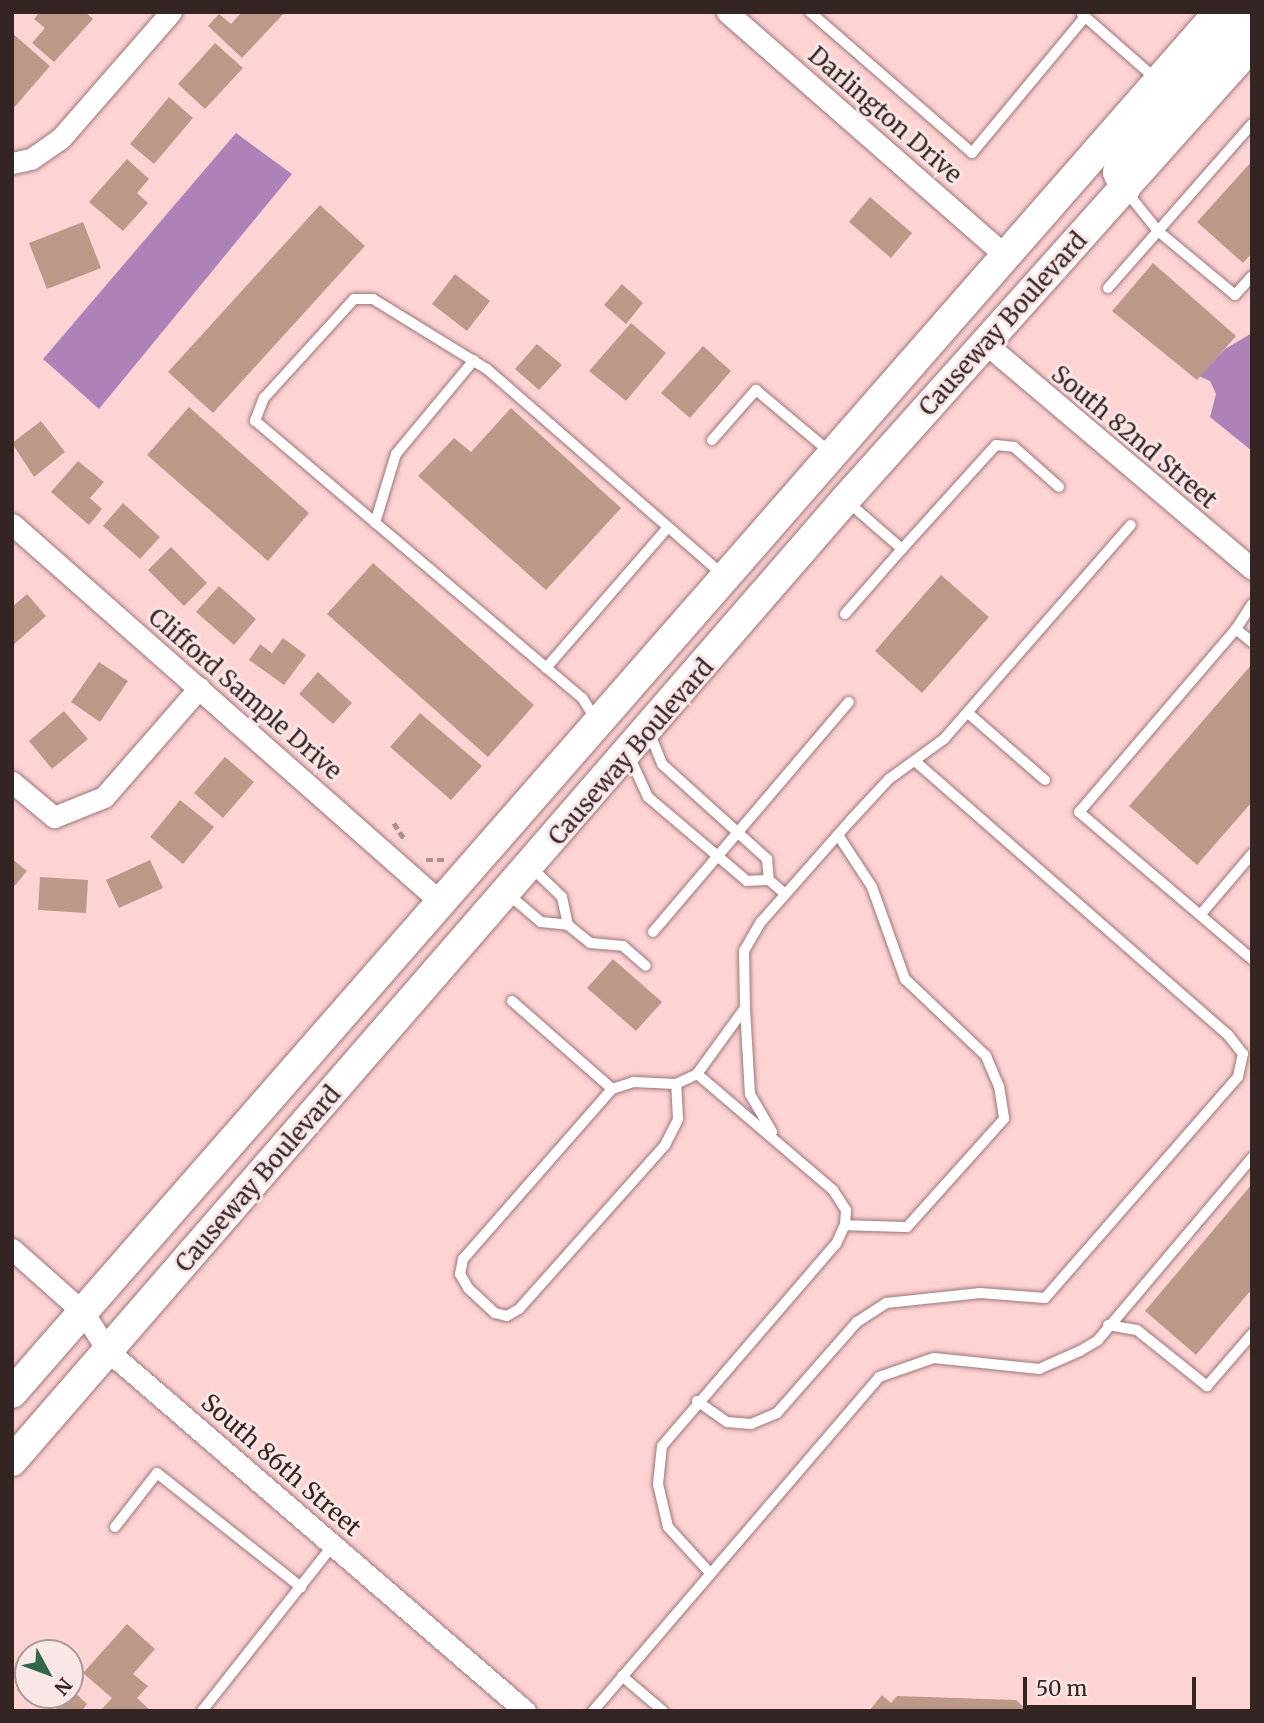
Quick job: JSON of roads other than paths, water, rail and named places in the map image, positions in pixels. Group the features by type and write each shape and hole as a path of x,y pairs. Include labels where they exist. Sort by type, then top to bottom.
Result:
{"main road":[{"name":"Causeway Boulevard","path":"12,1393 599,726 1219,12"},
{"path":"1125,189 1118,172 1128,150 1247,12"},
{"name":"Causeway Boulevard","path":"12,1461 629,756 845,500 1252,45"},
{"path":"845,500 877,441 1007,279 1007,258"},
{"path":"629,756 641,705 755,574 780,538 797,499"},
{"path":"422,992 424,964 450,923 593,760 599,726"}],"street":[{"path":"12,163 31,159 61,138 171,12"},
{"name":"Darlington Drive","path":"727,12 1007,258"},
{"name":"South 82nd Street","path":"985,343 1252,569"},
{"name":"Clifford Sample Drive","path":"12,524 443,904"},
{"path":"12,782 54,817 104,797 199,688"},
{"name":"South 86th Street","path":"12,1249 83,1312 108,1350 525,1711"}],"lane":[{"path":"810,12 972,153 1083,15 1159,82"},
{"path":"1108,288 1252,124"},
{"path":"1125,189 1158,232 1235,295 1252,276"},
{"path":"599,726 582,698 255,421 264,398 354,299 373,299 474,360 727,579"},
{"path":"375,523 396,454 474,360"},
{"path":"712,440 756,390 834,456"},
{"path":"845,614 996,445 1014,447 1059,486"},
{"path":"845,500 902,549"},
{"path":"786,1150 750,1094 744,951 786,894 838,835 889,779 915,761 968,713 1131,525"},
{"path":"546,668 668,527"},
{"path":"1252,604 1236,629 1079,812 1252,959"},
{"path":"1236,629 1252,642"},
{"path":"653,932 849,702"},
{"path":"968,713 1045,780"},
{"path":"650,731 662,764 766,859 769,880"},
{"path":"629,756 648,797 747,880 769,880 786,894"},
{"path":"697,1401 727,1422 751,1424 777,1413 857,1322 886,1303 980,1293 1045,1298 1238,1077 1243,1054 1228,1035 915,761"},
{"path":"838,835 872,887 905,979 986,1056 999,1086 1004,1119 907,1227 845,1225"},
{"path":"1201,915 1252,854"},
{"path":"531,867 562,897 568,925"},
{"path":"508,894 541,922 568,925 590,943 623,946 646,966"},
{"path":"512,1001 612,1089"},
{"path":"676,1084 678,1119 665,1145 519,1309 507,1315 495,1313 468,1288 460,1274 463,1259 612,1089 633,1082 676,1084 697,1074 745,1008"},
{"path":"697,1074 833,1190 846,1210 845,1225 835,1244 697,1401 662,1446 658,1484 668,1527 710,1573"},
{"path":"593,1711 879,1377 934,1358 1039,1369 1098,1340 1252,1158"},
{"path":"1108,1325 1137,1330 1207,1387 1252,1334"},
{"path":"116,1527 156,1473 300,1587"},
{"path":"202,1711 333,1545"},
{"path":"622,1676 663,1711"}]}
